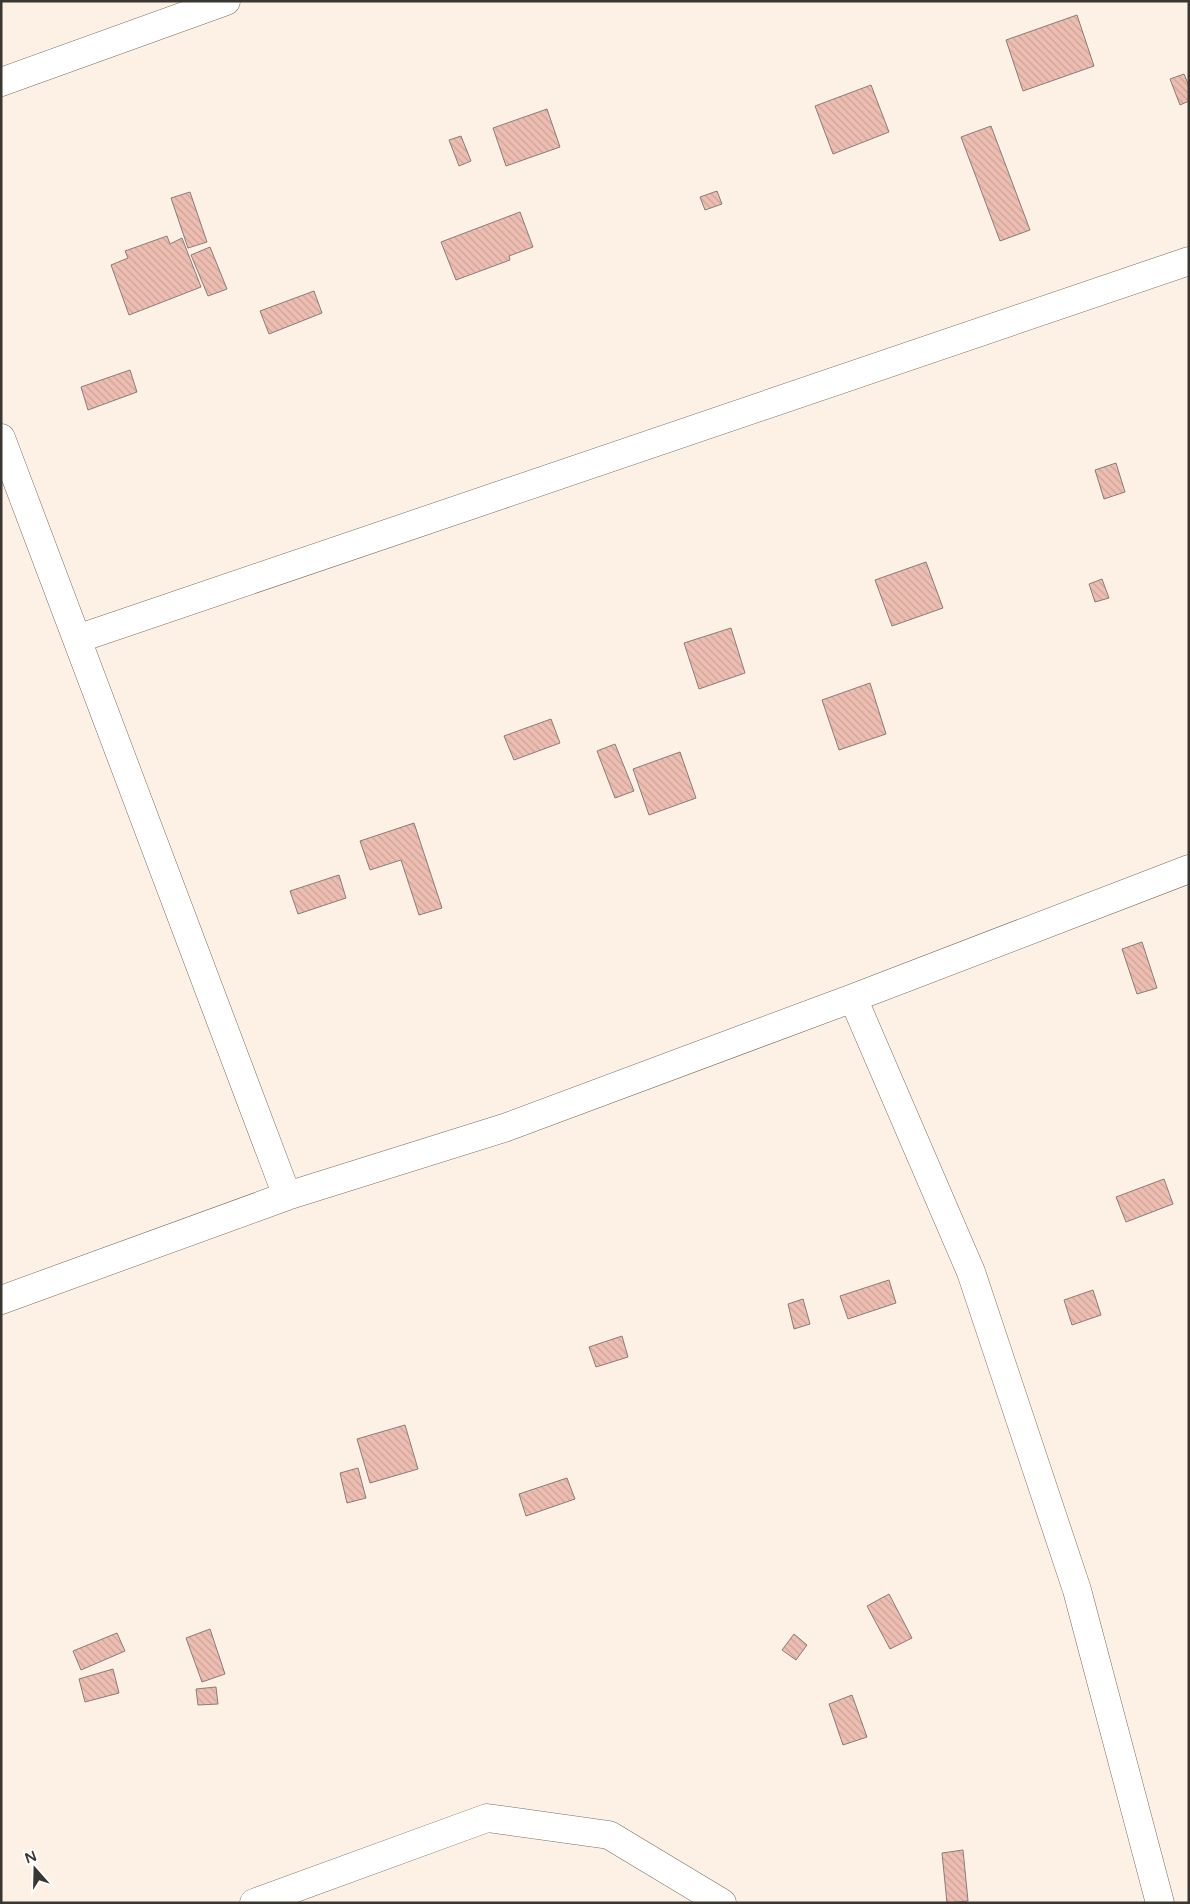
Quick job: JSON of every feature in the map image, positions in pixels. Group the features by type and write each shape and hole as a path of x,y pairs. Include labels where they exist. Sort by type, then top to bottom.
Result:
{"street":[{"path":"1,82 226,1"},
{"path":"78,639 1189,261"},
{"path":"1,438 287,1196"},
{"path":"1,1300 287,1196 507,1126 853,998 1189,869"},
{"path":"853,998 971,1272 1077,1590 1160,1903"},
{"path":"254,1903 487,1818 609,1835 722,1903"}],"building":[{"path":"1077,15 1094,66 1023,91 1006,40"},
{"path":"1184,74 1189,86 1189,101 1180,105 1170,79"},
{"path":"871,85 889,132 833,154 815,106"},
{"path":"547,109 560,147 506,166 493,128"},
{"path":"991,126 1030,230 1000,241 961,137"},
{"path":"461,136 471,161 459,166 449,140"},
{"path":"717,191 722,204 705,210 700,197"},
{"path":"190,192 207,242 188,248 171,198"},
{"path":"520,212 533,247 509,256 510,260 456,280 441,242"},
{"path":"167,236 170,244 182,238 201,287 129,315 111,265 128,258 125,251"},
{"path":"210,247 227,289 208,296 191,255"},
{"path":"314,291 322,313 269,334 260,311"},
{"path":"130,370 137,392 88,410 81,387"},
{"path":"1116,463 1125,492 1104,499 1095,470"},
{"path":"926,562 943,608 892,626 875,580"},
{"path":"1102,579 1109,598 1095,602 1089,584"},
{"path":"731,628 745,673 699,689 684,643"},
{"path":"870,683 886,734 839,750 822,700"},
{"path":"551,719 560,743 514,760 504,736"},
{"path":"615,744 634,791 615,798 597,751"},
{"path":"680,752 696,798 649,815 633,769"},
{"path":"414,823 442,908 419,915 401,860 370,870 360,841"},
{"path":"339,875 346,898 298,914 290,891"},
{"path":"1142,942 1157,988 1137,994 1122,949"},
{"path":"1164,1179 1173,1204 1126,1222 1116,1197"},
{"path":"889,1280 896,1303 848,1319 840,1296"},
{"path":"1093,1290 1101,1315 1072,1325 1064,1300"},
{"path":"803,1299 810,1324 794,1329 788,1304"},
{"path":"622,1336 628,1357 596,1367 589,1347"},
{"path":"405,1425 418,1469 370,1483 357,1439"},
{"path":"358,1468 366,1498 347,1503 340,1473"},
{"path":"567,1478 575,1499 526,1516 519,1494"},
{"path":"889,1594 912,1638 890,1649 867,1606"},
{"path":"210,1629 225,1674 202,1682 186,1638"},
{"path":"117,1633 125,1651 81,1670 73,1651"},
{"path":"794,1634 807,1645 796,1660 782,1650"},
{"path":"113,1669 119,1693 85,1702 79,1679"},
{"path":"216,1687 218,1704 198,1705 196,1689"},
{"path":"852,1695 867,1737 843,1745 829,1704"},
{"path":"963,1850 968,1901 947,1903 942,1853"}]}
